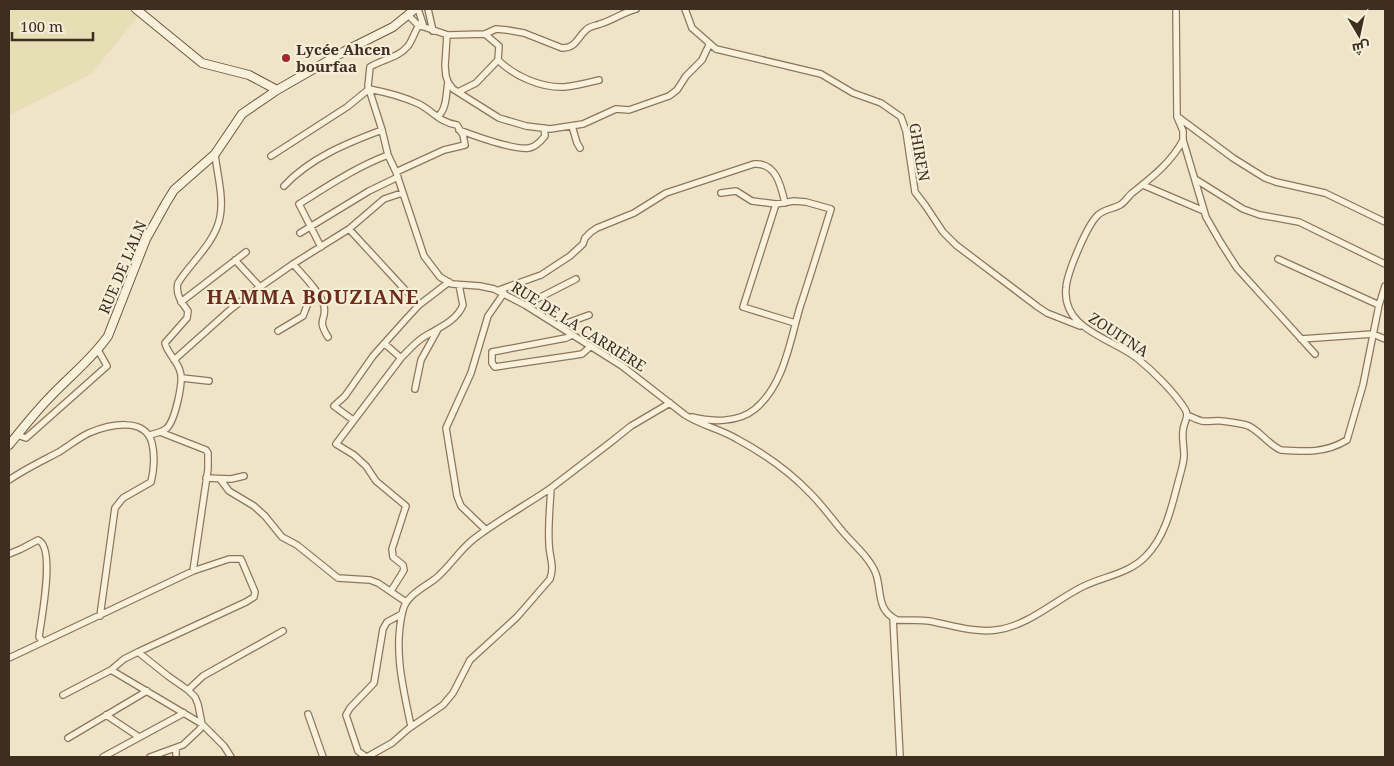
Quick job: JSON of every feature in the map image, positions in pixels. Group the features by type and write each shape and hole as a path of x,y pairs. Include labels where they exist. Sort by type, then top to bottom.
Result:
{"main road":[{"path":"136,9 202,63 249,75 277,90"},
{"name":"RUE DE L'ALN","path":"9,445 45,402 98,350 108,336 146,239 166,203 174,190 215,154 242,114 277,90 345,51 393,27 416,9"}],"street":[{"path":"416,9 421,25"},
{"path":"428,9 433,31"},
{"path":"408,15 421,25 447,35 486,34 496,29 507,30 524,33 562,48 568,48 578,41 586,29 636,9"},
{"name":"GHIREN","path":"685,9 692,28 716,50 821,74 842,88 880,104 901,117 905,124 915,192 943,232 956,245 1038,307 1047,313 1085,328"},
{"path":"1176,9 1177,117 1183,131 1204,211 1237,268 1315,354"},
{"name":"RUE DE LA CARRIÈRE","path":"421,25 408,46 394,58 370,68 369,89 388,155 397,175 424,256 440,277 459,285 480,286 501,292 525,305 622,366 694,421 738,439 779,466 811,494 874,569 877,576 879,596 884,608 893,618"},
{"path":"458,92 476,83 498,60 499,46 486,34"},
{"path":"438,116 441,114 446,102 448,82 445,66 447,35"},
{"path":"448,82 458,92 499,118 526,126 544,128 572,126 616,110 629,110 669,96 677,90 686,76 702,60 709,44"},
{"path":"498,60 522,77 550,86 572,86 599,80"},
{"path":"271,156 347,107 369,89 419,104 444,122 457,125 463,135 465,145 444,150 397,175 300,233"},
{"path":"1177,117 1233,158 1265,178 1325,193 1385,222"},
{"path":"572,126 580,148"},
{"path":"459,130 493,142 528,148 537,145 544,138 544,128"},
{"path":"284,186 292,177 312,162 344,145 382,130"},
{"name":"ZOUITNA","path":"1184,140 1163,168 1118,206 1102,212 1092,221 1069,271 1066,286 1067,302 1071,313 1085,328 1126,350 1138,359 1184,407 1187,415"},
{"path":"150,435 167,428 179,394 182,378 179,367 165,343 186,318 188,311 181,302 176,288 209,242 220,219 221,206 215,154"},
{"path":"321,247 299,204 373,160 388,155"},
{"path":"486,530 462,506 457,496 446,428 471,373 488,316 501,292 541,275 570,256 583,244 585,238 597,228 634,213 666,193 754,164 761,164 772,170 782,188 785,202"},
{"path":"1195,179 1244,209 1260,215 1299,222 1385,264"},
{"path":"1143,185 1204,211"},
{"path":"684,414 703,419 722,420 740,417 754,410 764,400 776,381 784,361 831,209 806,202 776,204 752,201 736,191 721,193"},
{"path":"174,360 231,309 260,287 349,229 384,199 402,192"},
{"path":"776,204 743,307 796,323"},
{"path":"349,229 419,305"},
{"path":"181,302 246,252"},
{"path":"1278,259 1379,305"},
{"path":"235,260 260,287"},
{"path":"293,264 320,297 324,307 322,327 328,337"},
{"path":"525,305 576,279"},
{"path":"353,420 334,406 345,396 374,356 419,305 449,282"},
{"path":"391,591 404,570 403,565 393,556 392,550 406,506 376,481 371,471 360,460 336,444 401,358 427,335 447,324 462,308 459,285"},
{"path":"900,757 893,618 984,631 1011,627 1038,614 1080,588 1119,574 1138,563 1155,545 1168,518 1183,462 1183,429 1187,415 1208,422 1221,420 1245,425 1275,448 1281,450 1331,449 1347,440 1363,386 1379,305 1385,286"},
{"path":"278,331 303,316 308,303 320,297"},
{"path":"559,326 589,315"},
{"path":"415,389 420,360 437,331"},
{"path":"1301,339 1373,334 1385,340"},
{"path":"572,335 566,338 492,352 492,363 495,367 576,355 582,354 590,347"},
{"path":"385,344 401,358"},
{"path":"17,435 26,438 107,366 98,350"},
{"path":"182,378 209,381"},
{"path":"411,726 399,667 398,650 402,614 406,602 416,592 435,579 464,548 486,530 551,488 631,426 670,403"},
{"path":"9,480 76,440 104,428 139,427 150,435 153,447 151,482 123,498 115,508 100,616"},
{"path":"160,432 206,450 208,453 193,571"},
{"path":"206,478 231,479 244,476"},
{"path":"220,479 229,491 254,506 265,516 282,536 297,545 338,578 370,580 378,583 406,602"},
{"path":"402,614 387,622 383,629 374,683 350,708 346,715 358,751 366,757 392,743 411,726 443,705 453,692 470,660 518,617 550,578 552,574 549,544 551,488"},
{"path":"9,554 38,540 45,546 47,565 46,585 39,637 43,642"},
{"path":"9,658 193,571 228,559 241,559 255,592 254,597 124,659 111,670 63,695"},
{"path":"188,690 203,676 283,631"},
{"path":"138,652 188,690 198,704 202,724 200,730 192,739 176,749 150,757"},
{"path":"111,670 202,724 224,746 231,757"},
{"path":"68,738 147,691"},
{"path":"103,757 184,713"},
{"path":"308,714 323,757"},
{"path":"106,715 139,737"},
{"path":"176,749 176,757"}],"shaded area":[{"path":"9,9 144,9 91,74 9,115"}],"place":[{"name":"Lycée Ahcen bourfaa","path":"286,58"}],"district":[{"name":"HAMMA BOUZIANE","path":"313,296"}]}
